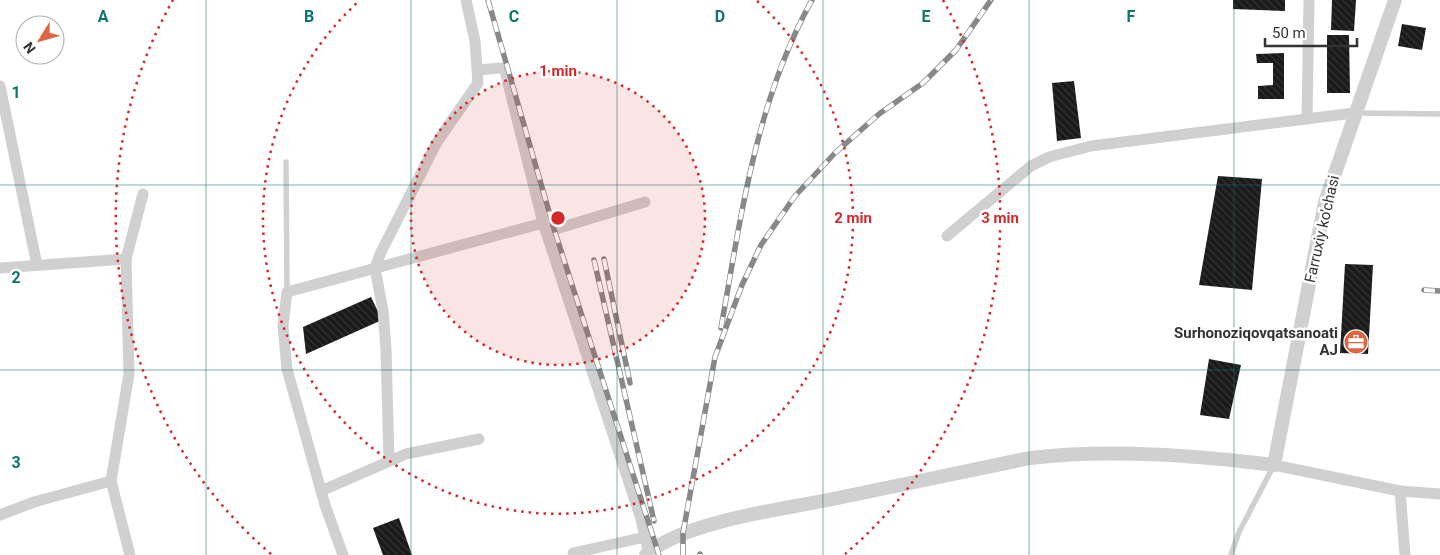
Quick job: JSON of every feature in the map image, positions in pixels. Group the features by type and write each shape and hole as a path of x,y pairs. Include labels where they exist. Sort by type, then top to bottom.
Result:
{"street":[{"path":"389,460 386,349 383,311 375,268 381,252 437,142 476,88 478,70 466,0"},
{"path":"1307,119 1310,0"},
{"name":"Farruxiy ko'chasi","path":"1274,465 1325,202 1354,113 1395,0"},
{"path":"478,70 501,68 504,71 545,228 645,536 648,554"},
{"path":"0,86 37,265"},
{"path":"947,236 1017,177 1049,157 1091,146 1354,113"},
{"path":"130,555 111,481 129,374 126,260 143,194"},
{"path":"343,555 321,491 287,369 284,326 287,292 375,268 545,228 645,202"},
{"path":"0,268 126,260"},
{"path":"321,491 406,454 478,439"},
{"path":"648,554 656,545 683,533 745,516 1030,458 1061,455 1199,455 1274,465 1400,491 1440,494"},
{"path":"0,515 34,502 111,481"},
{"path":"1400,491 1405,555"},
{"path":"573,553 645,536"}],"lane":[{"path":"1354,113 1440,114"},
{"path":"286,162 287,292"},
{"path":"1231,555 1239,532 1274,465"}],"building":[{"path":"1233,0 1285,0 1285,11 1233,9"},
{"path":"1332,0 1356,0 1354,31 1331,30"},
{"path":"1402,24 1426,28 1422,50 1398,46"},
{"path":"1327,35 1349,35 1350,93 1327,93"},
{"path":"1284,53 1284,99 1258,99 1258,86 1273,85 1273,63 1257,63 1256,54"},
{"path":"1074,81 1081,138 1057,141 1052,83"},
{"path":"1218,176 1262,179 1252,290 1199,285"},
{"path":"1345,264 1373,265 1368,354 1340,353"},
{"path":"371,297 382,320 306,354 303,327"},
{"path":"1209,359 1241,365 1229,419 1200,415"},
{"path":"399,518 412,555 383,555 373,528"}],"railway":[{"path":"488,0 554,229 659,555"},
{"path":"721,328 744,202 764,119 777,78 793,38 812,0"},
{"path":"683,555 683,533 715,357 742,285 761,245 795,196 835,153 879,114 923,83 956,50 991,0"},
{"path":"604,259 630,383"},
{"path":"594,260 654,521"},
{"path":"1424,290 1440,291"}],"place":[{"name":"Surhonoziqovqatsanoati AJ","path":"1356,342"}]}
